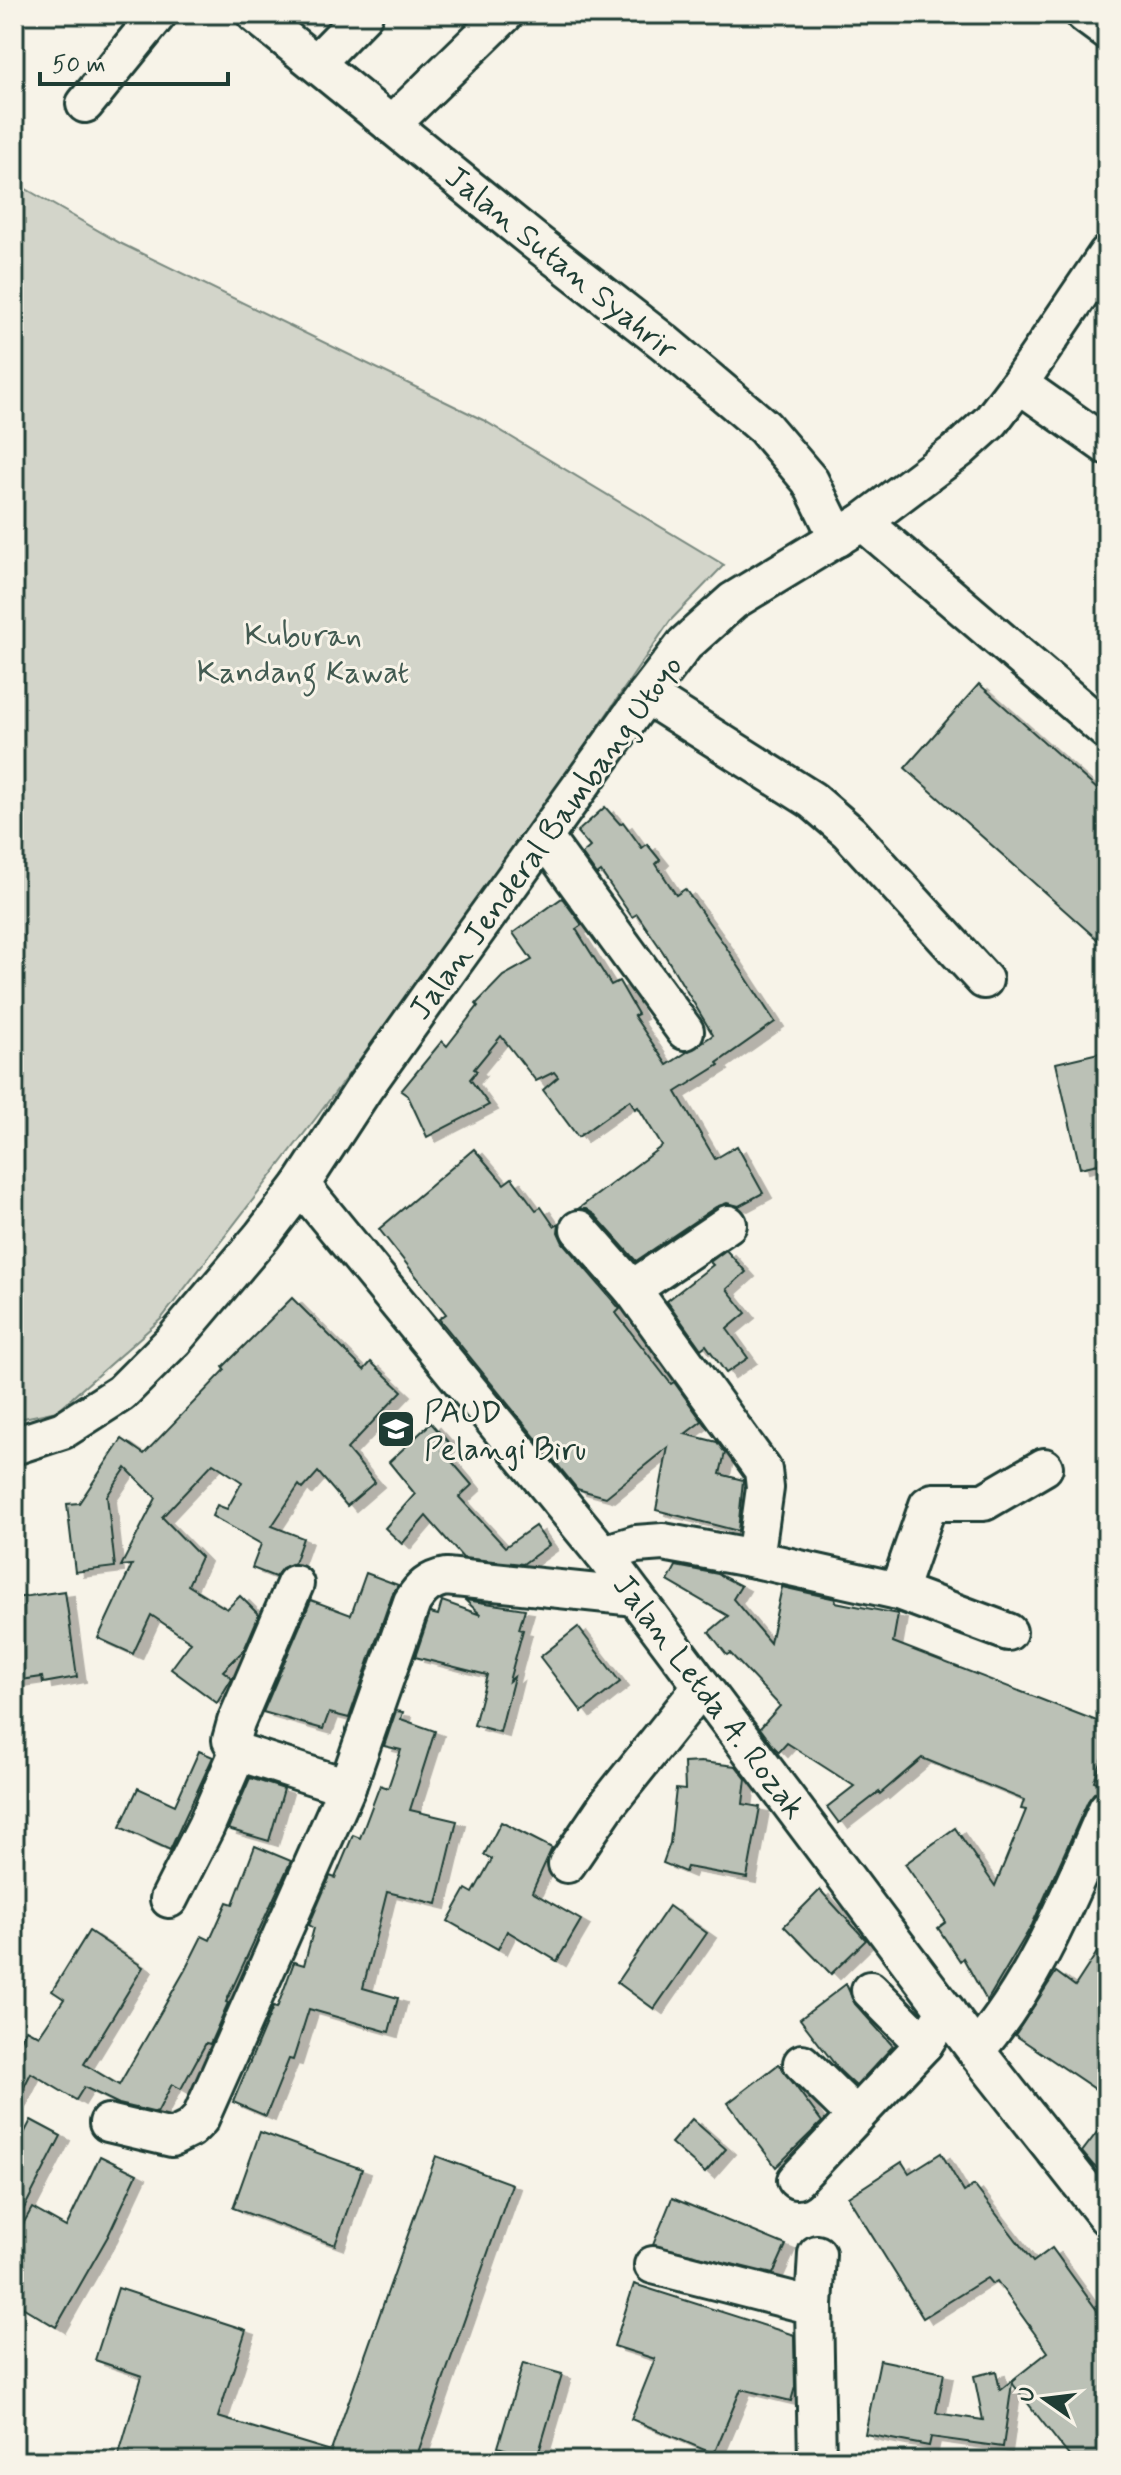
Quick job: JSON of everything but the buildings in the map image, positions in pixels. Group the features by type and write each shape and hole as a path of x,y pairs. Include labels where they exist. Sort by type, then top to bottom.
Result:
{"street":[{"path":"85,104 158,14"},
{"name":"Jalan Sutan Syahrir","path":"255,14 665,343 764,427 851,530"},
{"path":"316,63 364,14"},
{"path":"391,125 505,14"},
{"name":"Jalan Jenderal Bambang Utoyo","path":"14,1446 63,1430 121,1393 174,1340 262,1236 301,1185 365,1087 685,644 733,601 851,530 960,449 991,421 1107,254"},
{"path":"1019,384 1107,446"},
{"path":"851,530 1107,731"},
{"path":"646,695 812,800 849,832 984,980"},
{"path":"545,839 685,1031"},
{"name":"Jalan Letda A. Rozak","path":"301,1185 603,1554 976,2051 1107,2217"},
{"path":"632,1289 728,1224"},
{"path":"579,1229 632,1289 763,1470 765,1488 755,1559"},
{"path":"898,1591 928,1505 933,1502 984,1502 1044,1467"},
{"path":"603,1554 636,1544 663,1542 755,1559 898,1591 1008,1632"},
{"path":"108,2123 172,2138 190,2129 200,2119 347,1787 412,1602 420,1590 433,1579 468,1578 635,1597"},
{"path":"295,1584 231,1740 238,1752 347,1787"},
{"path":"567,1864 607,1805 702,1686"},
{"path":"169,1899 206,1826 238,1752"},
{"path":"976,2051 1002,2020 1034,1969 1107,1809"},
{"path":"870,1990 924,2044"},
{"path":"796,2180 924,2044 946,2010"},
{"path":"802,2063 856,2116"},
{"path":"817,2254 814,2306 817,2461"},
{"path":"653,2265 814,2306"}],"green space":[{"name":"Kuburan Kandang Kawat","path":"14,182 120,243 483,420 724,565 670,621 512,854 316,1118 161,1319 57,1411 14,1420"}],"place":[{"name":"PAUD Pelangi Biru","path":"396,1429"}]}
